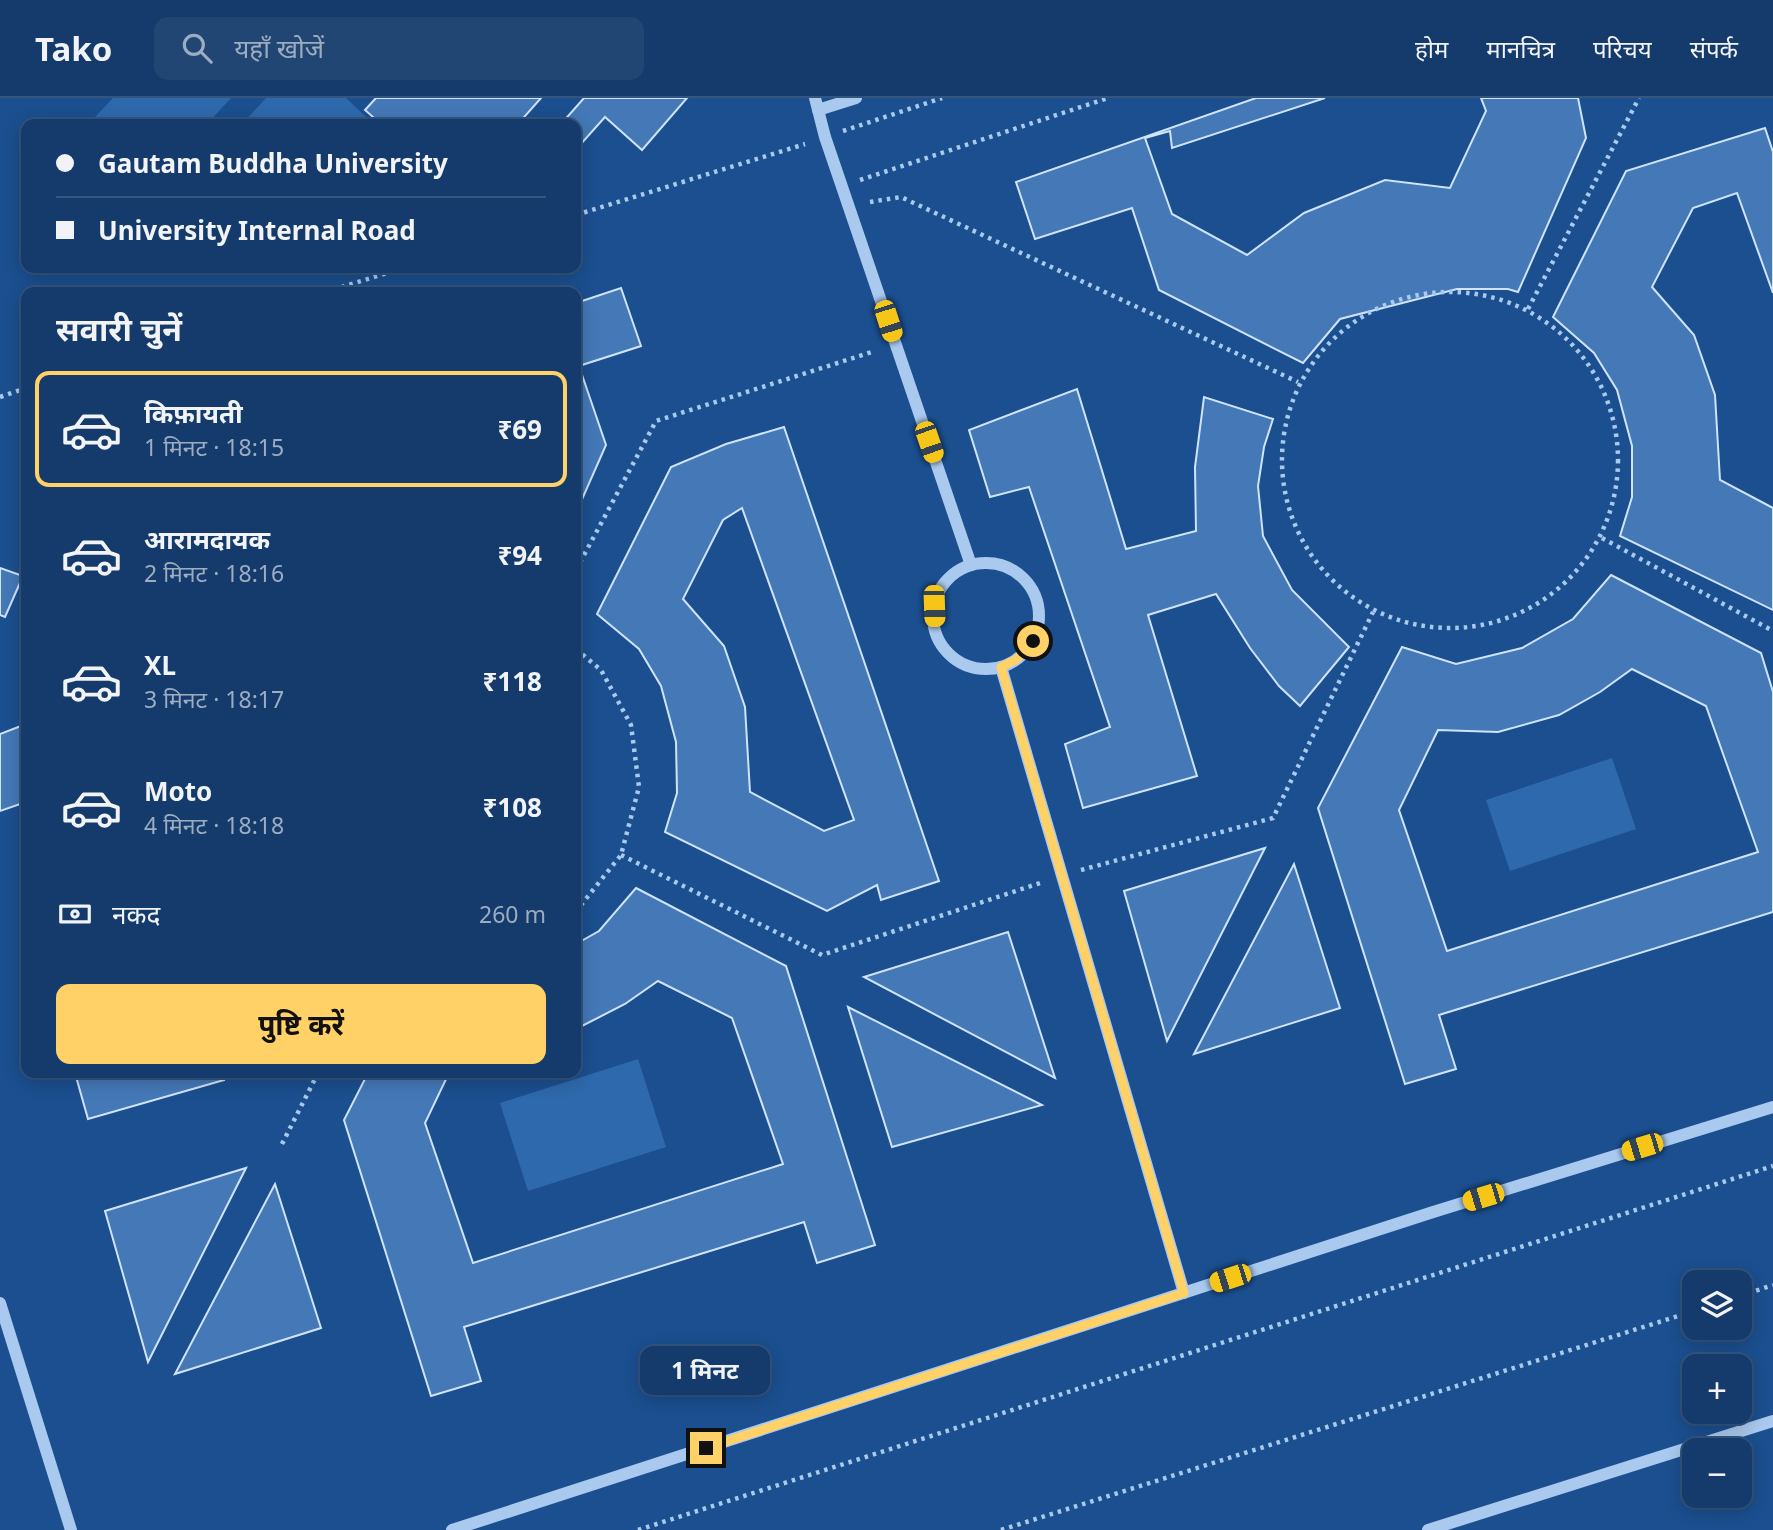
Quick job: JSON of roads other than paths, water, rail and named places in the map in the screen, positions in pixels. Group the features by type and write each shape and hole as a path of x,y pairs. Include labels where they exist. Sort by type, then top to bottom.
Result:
{"street":[{"path":"856,98 817,104 825,137 971,565"},
{"path":"993,563 1012,569 1027,582 1038,601 1039,620 1033,641 1017,659 1001,667 980,669 961,663 943,647 935,631 934,606 939,591 953,574 971,565 993,563"},
{"path":"1001,667 1184,1293"},
{"path":"452,1530 1184,1293 1773,1107"},
{"path":"0,1303 71,1530"},
{"path":"1428,1530 1773,1422"}]}
